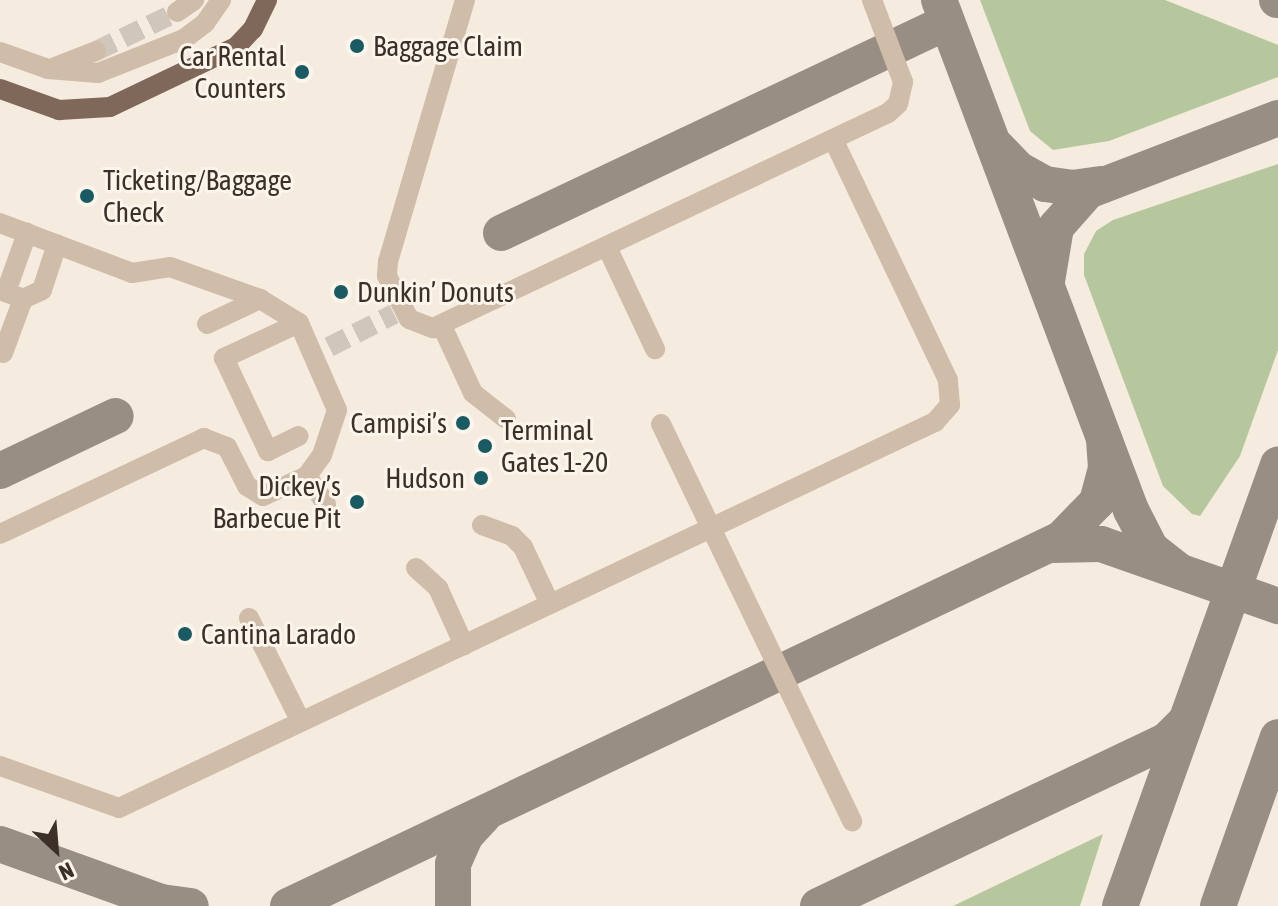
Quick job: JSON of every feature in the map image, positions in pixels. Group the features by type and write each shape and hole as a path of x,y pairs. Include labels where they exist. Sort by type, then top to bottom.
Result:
{"main road":[{"path":"0,89 59,110 110,107 236,47 253,29 267,0"}],"lane":[{"path":"0,52 48,69 98,73 149,56 205,23 221,0"},
{"path":"465,0 388,261 387,276 399,311 419,326 442,326 888,113 903,93 872,0"},
{"path":"48,69 96,51"},
{"path":"0,766 119,808 935,422 950,405 948,380 833,139"},
{"path":"0,223 132,273 170,267 260,299 299,323 322,350 337,410 322,455 307,476 256,495 227,447 204,438 0,534"},
{"path":"3,353 10,294 27,233"},
{"path":"10,294 42,290 57,244"},
{"path":"607,247 655,349"},
{"path":"207,324 260,299"},
{"path":"299,323 224,358 268,451 299,436"},
{"path":"442,326 473,393 506,419"},
{"path":"661,424 852,821"},
{"path":"307,476 326,504"},
{"path":"482,525 512,536 523,547 550,604"},
{"path":"416,568 438,588 464,645"},
{"path":"249,618 301,722"}],"green space":[{"path":"980,0 1165,0 1278,45 1278,77 1109,141 1053,150 1030,131"},
{"path":"1278,164 1278,350 1240,456 1200,516 1192,514 1163,486 1084,275 1084,254 1096,231 1113,220"},
{"path":"1103,834 1080,906 953,906"}],"taxiway":[{"path":"939,0 1131,510 1151,549 1179,571"},
{"path":"501,233 947,22"},
{"path":"1047,281 1056,227 1088,191 1278,118"},
{"path":"997,147 1018,169 1045,184 1072,188 1101,184"},
{"path":"0,471 116,416"},
{"path":"288,906 1061,539 1097,502 1106,468 1104,439"},
{"path":"1120,906 1278,464"},
{"path":"1050,545 1101,544 1278,606"},
{"path":"818,906 1166,741 1186,721"},
{"path":"1218,906 1278,737"},
{"path":"453,906 453,864 466,835 484,816"},
{"path":"0,844 161,902 191,906"}],"tunnel":[{"path":"96,51 177,12"},
{"path":"329,347 394,314"}],"place":[{"name":"Baggage Claim","path":"357,46"},
{"name":"Car Rental Counters","path":"302,72"},
{"name":"Ticketing/Baggage Check","path":"87,196"},
{"name":"Dunkin’ Donuts","path":"341,292"},
{"name":"Campisi’s","path":"463,423"},
{"name":"Terminal Gates 1-20","path":"485,446"},
{"name":"Hudson","path":"481,478"},
{"name":"Dickey’s Barbecue Pit","path":"357,502"},
{"name":"Cantina Larado","path":"185,634"}]}
